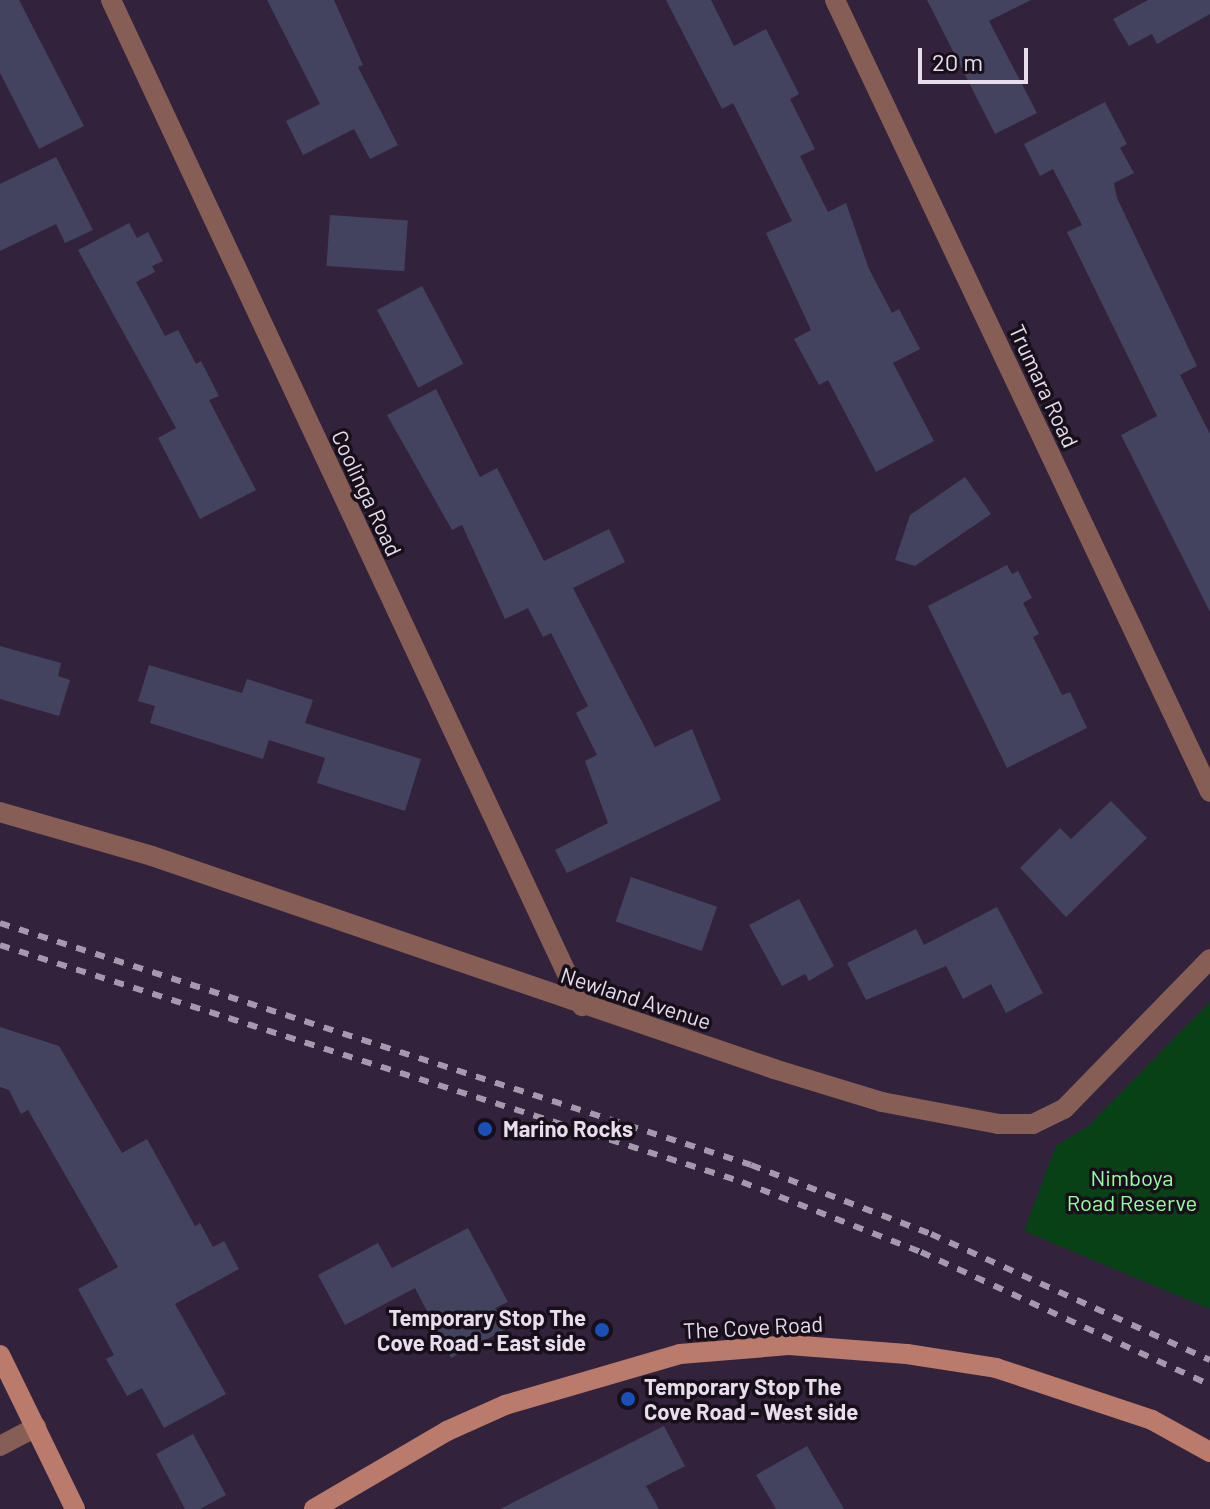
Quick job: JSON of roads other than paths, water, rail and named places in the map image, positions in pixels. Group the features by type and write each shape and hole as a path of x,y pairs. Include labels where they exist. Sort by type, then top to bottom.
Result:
{"street":[{"name":"Coolinga Road","path":"111,0 582,1006"},
{"name":"Trumara Road","path":"835,0 1210,792"},
{"name":"Newland Avenue","path":"0,812 152,856 582,1006 882,1102 998,1124 1033,1124 1078,1097 1210,959"},
{"name":"The Cove Road","path":"314,1509 447,1431 505,1405 680,1354 789,1345 894,1352 996,1368 1152,1420 1210,1452"},
{"path":"0,1355 75,1509"},
{"path":"0,1446 36,1427"}],"railway":[{"path":"0,923 751,1165 931,1234 1210,1360"},
{"path":"0,945 742,1182 921,1252 1210,1385"}],"place":[{"name":"Marino Rocks","path":"485,1129"},
{"name":"Temporary Stop The Cove Road - East side","path":"602,1330"},
{"name":"Temporary Stop The Cove Road - West side","path":"628,1399"}],"park label":[{"name":"Nimboya Road Reserve","path":"1132,1190"}]}
